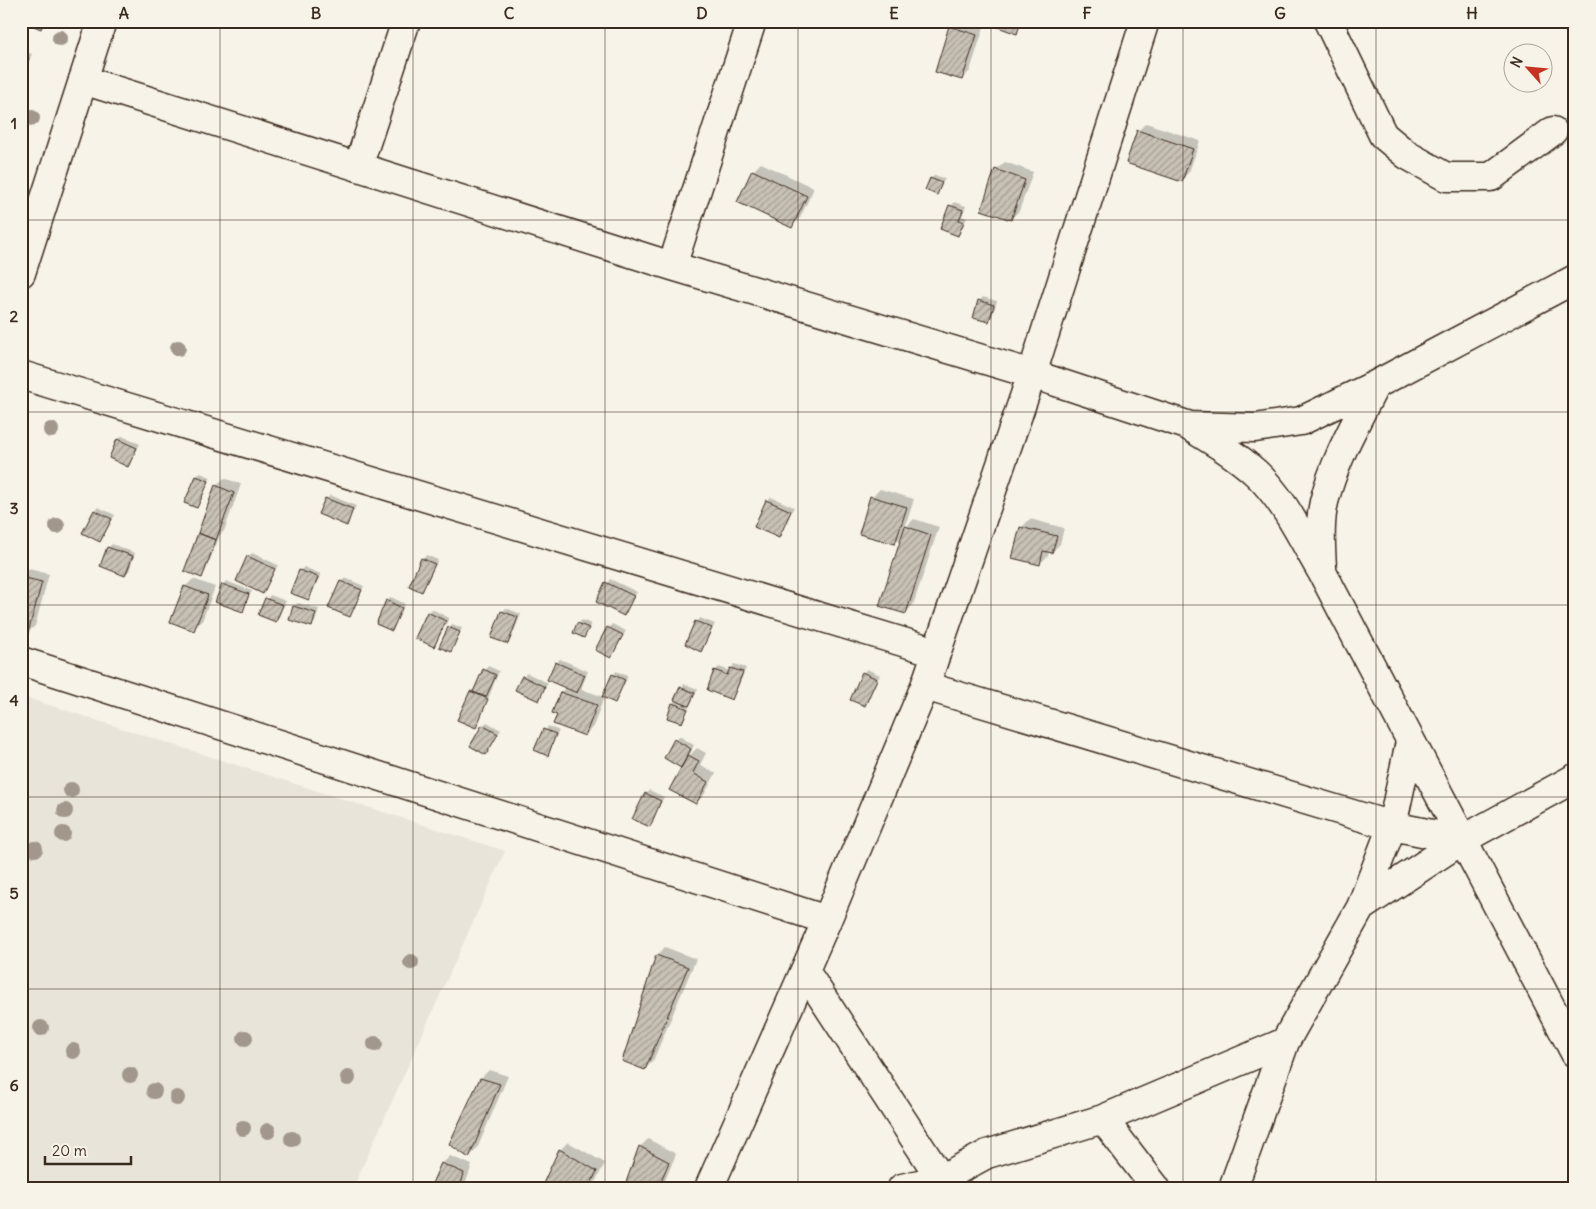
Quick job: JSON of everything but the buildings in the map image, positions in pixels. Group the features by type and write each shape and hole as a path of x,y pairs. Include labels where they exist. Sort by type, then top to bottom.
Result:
{"street":[{"path":"21,273 102,21"},
{"path":"358,167 406,21"},
{"path":"672,266 752,21"},
{"path":"709,1188 827,920 925,686 1032,374 1145,21"},
{"path":"1328,21 1383,135 1407,156 1446,177 1491,177 1553,131"},
{"path":"83,80 672,266 1032,374 1190,426 1227,450 1257,474 1284,506 1322,572 1575,1053"},
{"path":"1190,426 1255,428 1302,421 1375,385 1575,279"},
{"path":"21,375 936,652"},
{"path":"1322,572 1320,537 1324,503 1341,452 1375,385"},
{"path":"21,661 827,920"},
{"path":"925,686 1392,826 1462,840"},
{"path":"1233,1188 1285,1042 1361,907 1392,826 1410,742"},
{"path":"1361,907 1462,840 1575,778"},
{"path":"805,971 940,1180"},
{"path":"902,1188 940,1180 988,1154 1103,1119 1285,1042"},
{"path":"1103,1119 1156,1188"}],"shaded area":[{"path":"21,696 505,851 353,1188 21,1188"}]}
